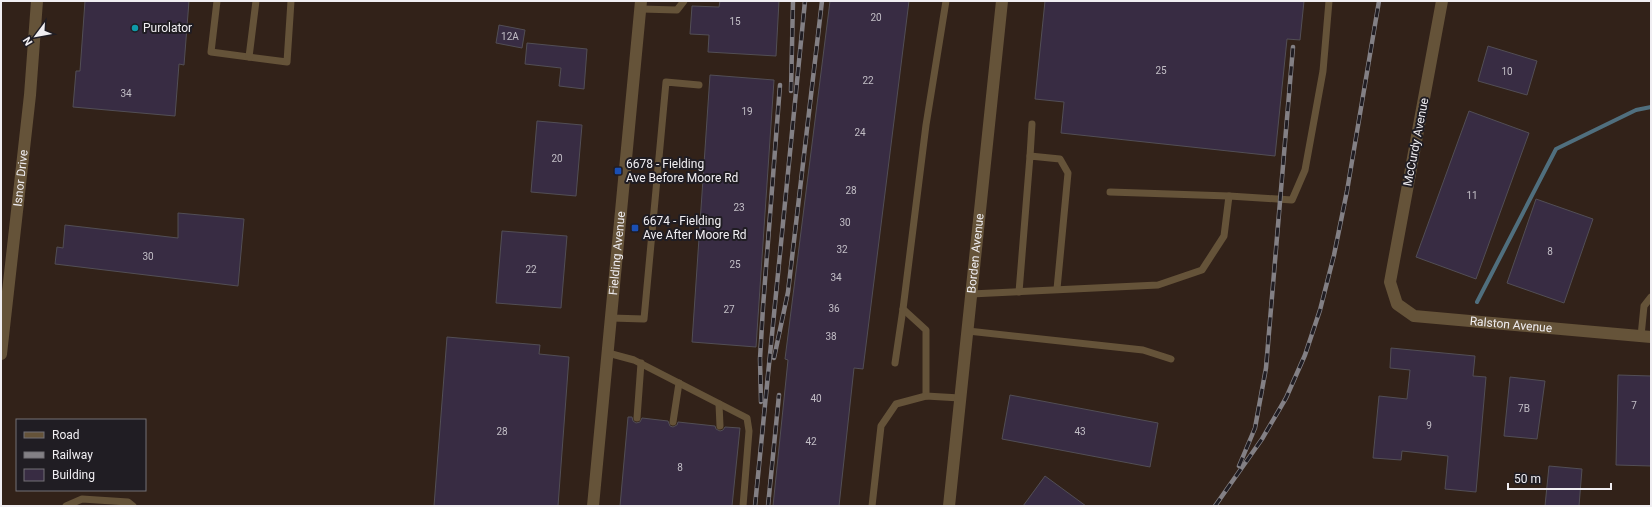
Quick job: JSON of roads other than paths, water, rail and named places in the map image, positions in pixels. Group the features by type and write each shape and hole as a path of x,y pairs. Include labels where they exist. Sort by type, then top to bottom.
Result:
{"street":[{"name":"Isnor Drive","path":"1,354 5,277 30,95 37,1"},
{"name":"Borden Avenue","path":"949,506 1002,1"},
{"name":"McCurdy Avenue","path":"1390,282 1442,1"},
{"name":"Fielding Avenue","path":"593,506 641,5"},
{"name":"Ralston Avenue","path":"1390,282 1397,304 1414,316 1646,336"}],"lane":[{"path":"216,1 210,52 287,62 291,1"},
{"path":"249,57 256,1"},
{"path":"641,5 677,10 684,1"},
{"path":"894,363 903,309 926,125 946,1"},
{"path":"1110,192 1229,196 1292,200 1305,170 1323,71 1329,1"},
{"path":"611,318 644,319 666,82 699,85"},
{"path":"1019,292 1032,124"},
{"path":"1030,156 1060,159 1068,173 1057,290"},
{"path":"971,294 1158,285 1202,270 1224,236 1229,196"},
{"path":"1646,336 1644,306 1650,299"},
{"path":"903,309 926,330 926,396"},
{"path":"968,332 1143,350 1171,359"},
{"path":"608,353 641,363 747,418 749,431 743,506"},
{"path":"637,418 641,363"},
{"path":"673,422 679,383"},
{"path":"872,506 881,426 896,404 926,396 960,398"},
{"path":"719,404 720,426"},
{"path":"66,506 82,499 128,502 133,506"}],"waterway":[{"path":"1477,302 1556,149 1636,110 1651,107"}],"railway":[{"path":"791,91 793,1"},
{"path":"755,506 805,1"},
{"path":"774,358 788,292 822,1"},
{"path":"1215,506 1262,439 1286,398 1305,355 1320,310 1334,255 1347,191 1379,1"},
{"path":"1239,466 1255,428 1266,368 1293,47"},
{"path":"761,402 760,359 763,307 780,85"},
{"path":"768,506 779,395"}],"place":[{"name":"Purolator","path":"135,28"},
{"name":"6678 - Fielding Ave Before Moore Rd","path":"618,171"},
{"name":"6674 - Fielding Ave After Moore Rd","path":"635,228"}]}
